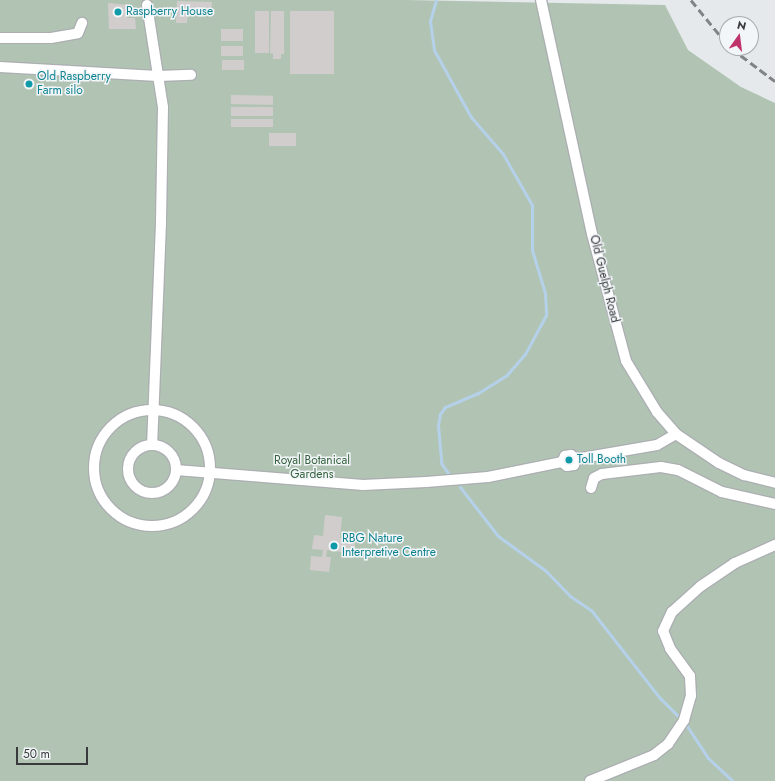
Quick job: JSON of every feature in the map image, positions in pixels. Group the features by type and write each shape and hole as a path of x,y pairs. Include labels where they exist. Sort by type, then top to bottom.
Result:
{"street":[{"path":"146,5 163,107 161,223 152,445"},
{"name":"Old Guelph Road","path":"542,5 592,234 626,361 657,412 676,434 719,463 744,475 775,483"},
{"path":"0,38 51,38 78,33 82,22"},
{"path":"0,67 158,76 191,75"},
{"path":"154,410 175,414 193,427 208,452 210,474 206,491 196,506 183,517 167,524 149,526 132,523 107,506 100,495 94,479 93,461 98,444 107,430 120,418 136,412 154,410"},
{"path":"176,470 363,486 488,477 562,462 567,466 574,465 576,459 657,445 676,434"},
{"path":"152,445 162,447 170,454 176,470 170,484 158,491 147,492 134,484 129,475 129,460 138,449 152,445"},
{"path":"591,488 594,478 602,474 661,467 678,470 722,492 775,504"},
{"path":"590,781 654,755 668,744 682,724 691,696 690,676 670,648 664,631 672,612 701,586 735,563 775,545"}],"green space":[{"name":"Royal Botanical Gardens","path":"0,0 406,0 665,5 688,50 741,87 775,103 775,781 0,781"}],"building":[{"path":"177,1 212,2 211,15 188,14 187,23 176,23"},
{"name":"Raspberry House","path":"108,3 127,5 127,18 135,18 136,29 109,29"},
{"path":"255,11 269,11 269,53 255,53"},
{"path":"271,11 284,11 284,54 281,54 281,59 273,59 273,54 270,53"},
{"path":"290,11 334,11 334,74 290,74"},
{"path":"221,29 243,29 243,41 221,41"},
{"path":"221,46 243,46 243,56 221,56"},
{"path":"222,60 244,60 244,70 222,70"},
{"path":"231,95 273,96 273,105 231,104"},
{"path":"231,107 273,107 273,116 231,116"},
{"path":"231,119 273,119 273,127 231,127"},
{"path":"269,133 296,133 296,146 269,146"},
{"name":"RBG Nature Interpretive Centre","path":"325,515 342,517 340,538 350,539 350,542 355,543 354,550 349,549 349,553 327,550 326,557 331,557 329,572 310,570 311,556 322,557 323,550 312,549 314,535 323,536"}],"waterway":[{"path":"436,0 430,21 434,50 471,117 503,154 532,205 532,250 545,293 546,315 525,354 507,375 478,393 445,407 440,414 438,425 441,463 448,473"},
{"path":"460,487 498,536 546,571 570,596 591,610 659,697 685,723 708,758 733,781"}],"railway":[{"path":"691,0 719,34"},
{"path":"742,56 775,81"}],"place":[{"name":"Raspberry House","path":"118,12"},
{"name":"Old Raspberry Farm silo","path":"29,84"},
{"name":"Toll Booth","path":"569,460"},
{"name":"RBG Nature Interpretive Centre","path":"334,546"}]}
